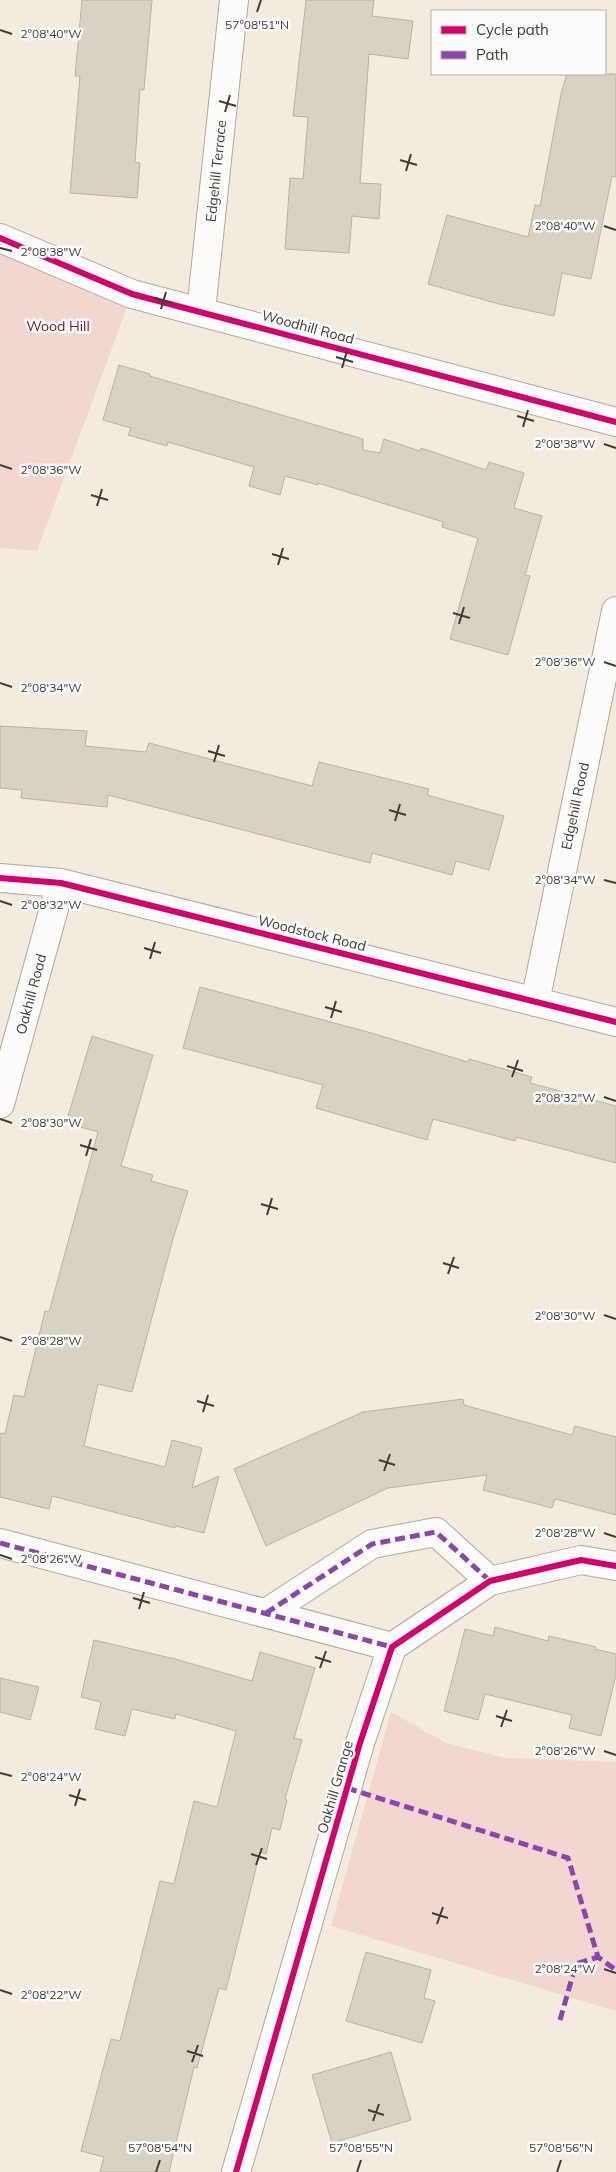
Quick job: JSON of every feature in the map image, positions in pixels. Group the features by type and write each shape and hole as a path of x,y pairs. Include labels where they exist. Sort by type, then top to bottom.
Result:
{"street":[{"name":"Edgehill Terrace","path":"201,311 234,0"},
{"name":"Woodhill Road","path":"0,238 132,294 616,422"},
{"name":"Edgehill Road","path":"535,1002 616,611"},
{"name":"Woodstock Road","path":"0,878 61,883 616,1022"},
{"name":"Oakhill Road","path":"0,1104 61,883"},
{"path":"266,1613 372,1544 436,1532 490,1581"},
{"path":"0,1544 392,1647 490,1581 581,1560 616,1566"},
{"name":"Oakhill Grange","path":"236,2172 360,1743 392,1647"}],"green space":[{"name":"Wood Hill","path":"0,238 132,294 37,551 0,548"},
{"path":"391,1712 448,1744 507,1758 616,1762 616,2011 331,1926"}],"building":[{"path":"82,0 152,0 144,90 140,89 135,162 140,163 137,198 70,193 80,76 75,76"},
{"path":"306,0 374,0 372,16 413,21 408,59 369,54 360,183 381,184 379,219 352,216 349,253 285,249 290,178 303,179 308,117 293,116"},
{"path":"616,74 616,177 612,176 591,279 562,273 554,316 499,304 428,284 447,215 528,237 535,205 540,206 561,94 567,75"},
{"path":"119,365 150,374 150,376 363,439 363,450 380,453 384,439 420,451 421,448 486,470 489,462 524,473 514,508 542,516 525,575 530,576 508,655 450,639 478,538 442,527 443,522 318,483 318,485 285,476 280,495 249,486 254,467 168,442 167,446 128,435 131,428 103,420"},
{"path":"0,726 87,731 85,746 146,752 149,743 312,786 319,762 429,789 427,795 504,816 489,870 456,861 452,875 372,853 370,863 108,795 107,807 21,798 22,790 0,788"},
{"path":"200,987 368,1032 468,1062 469,1059 532,1077 530,1083 616,1106 616,1163 516,1137 515,1141 433,1119 427,1140 316,1108 323,1085 183,1048"},
{"path":"92,1036 153,1055 121,1166 153,1175 151,1181 188,1191 173,1239 132,1392 98,1384 84,1446 165,1467 172,1440 202,1448 192,1488 219,1476 204,1533 176,1526 175,1528 52,1496 49,1509 0,1497 0,1433 5,1434 14,1395 24,1397 45,1311 49,1312 98,1132 66,1123"},
{"path":"463,1399 464,1405 572,1435 575,1426 616,1437 616,1515 555,1499 552,1508 483,1490 487,1475 388,1488 266,1546 234,1469 363,1412"},
{"path":"495,1627 548,1641 549,1636 596,1647 595,1649 616,1654 616,1675 601,1736 569,1728 572,1715 485,1694 478,1720 444,1711 465,1629 493,1636"},
{"path":"94,1640 175,1659 252,1681 260,1652 315,1668 294,1738 302,1740 285,1799 287,1800 280,1830 272,1828 266,1854 260,1852 226,1990 219,1988 197,2068 194,2067 169,2172 100,2172 104,2157 81,2151 111,2039 120,2041 160,1881 174,1884 194,1801 217,1807 236,1731 176,1714 175,1719 132,1709 125,1736 95,1729 101,1702 81,1697"},
{"path":"0,1678 39,1687 30,1720 0,1712"},
{"path":"366,1952 431,1970 424,1998 435,2001 422,2043 346,2021"},
{"path":"391,2052 411,2120 332,2143 312,2075"}],"marked path":[{"path":"266,1613 372,1544 436,1532 490,1581"},
{"path":"0,1543 392,1647"},
{"path":"347,1788 568,1858 598,1957 616,1970"},
{"path":"560,2020 576,1964 598,1957"}],"cycle path":[{"path":"0,238 132,294 616,422"},
{"path":"0,878 61,883 616,1022"},
{"path":"236,2172 360,1743 392,1647 490,1581 581,1560 616,1566"}]}
